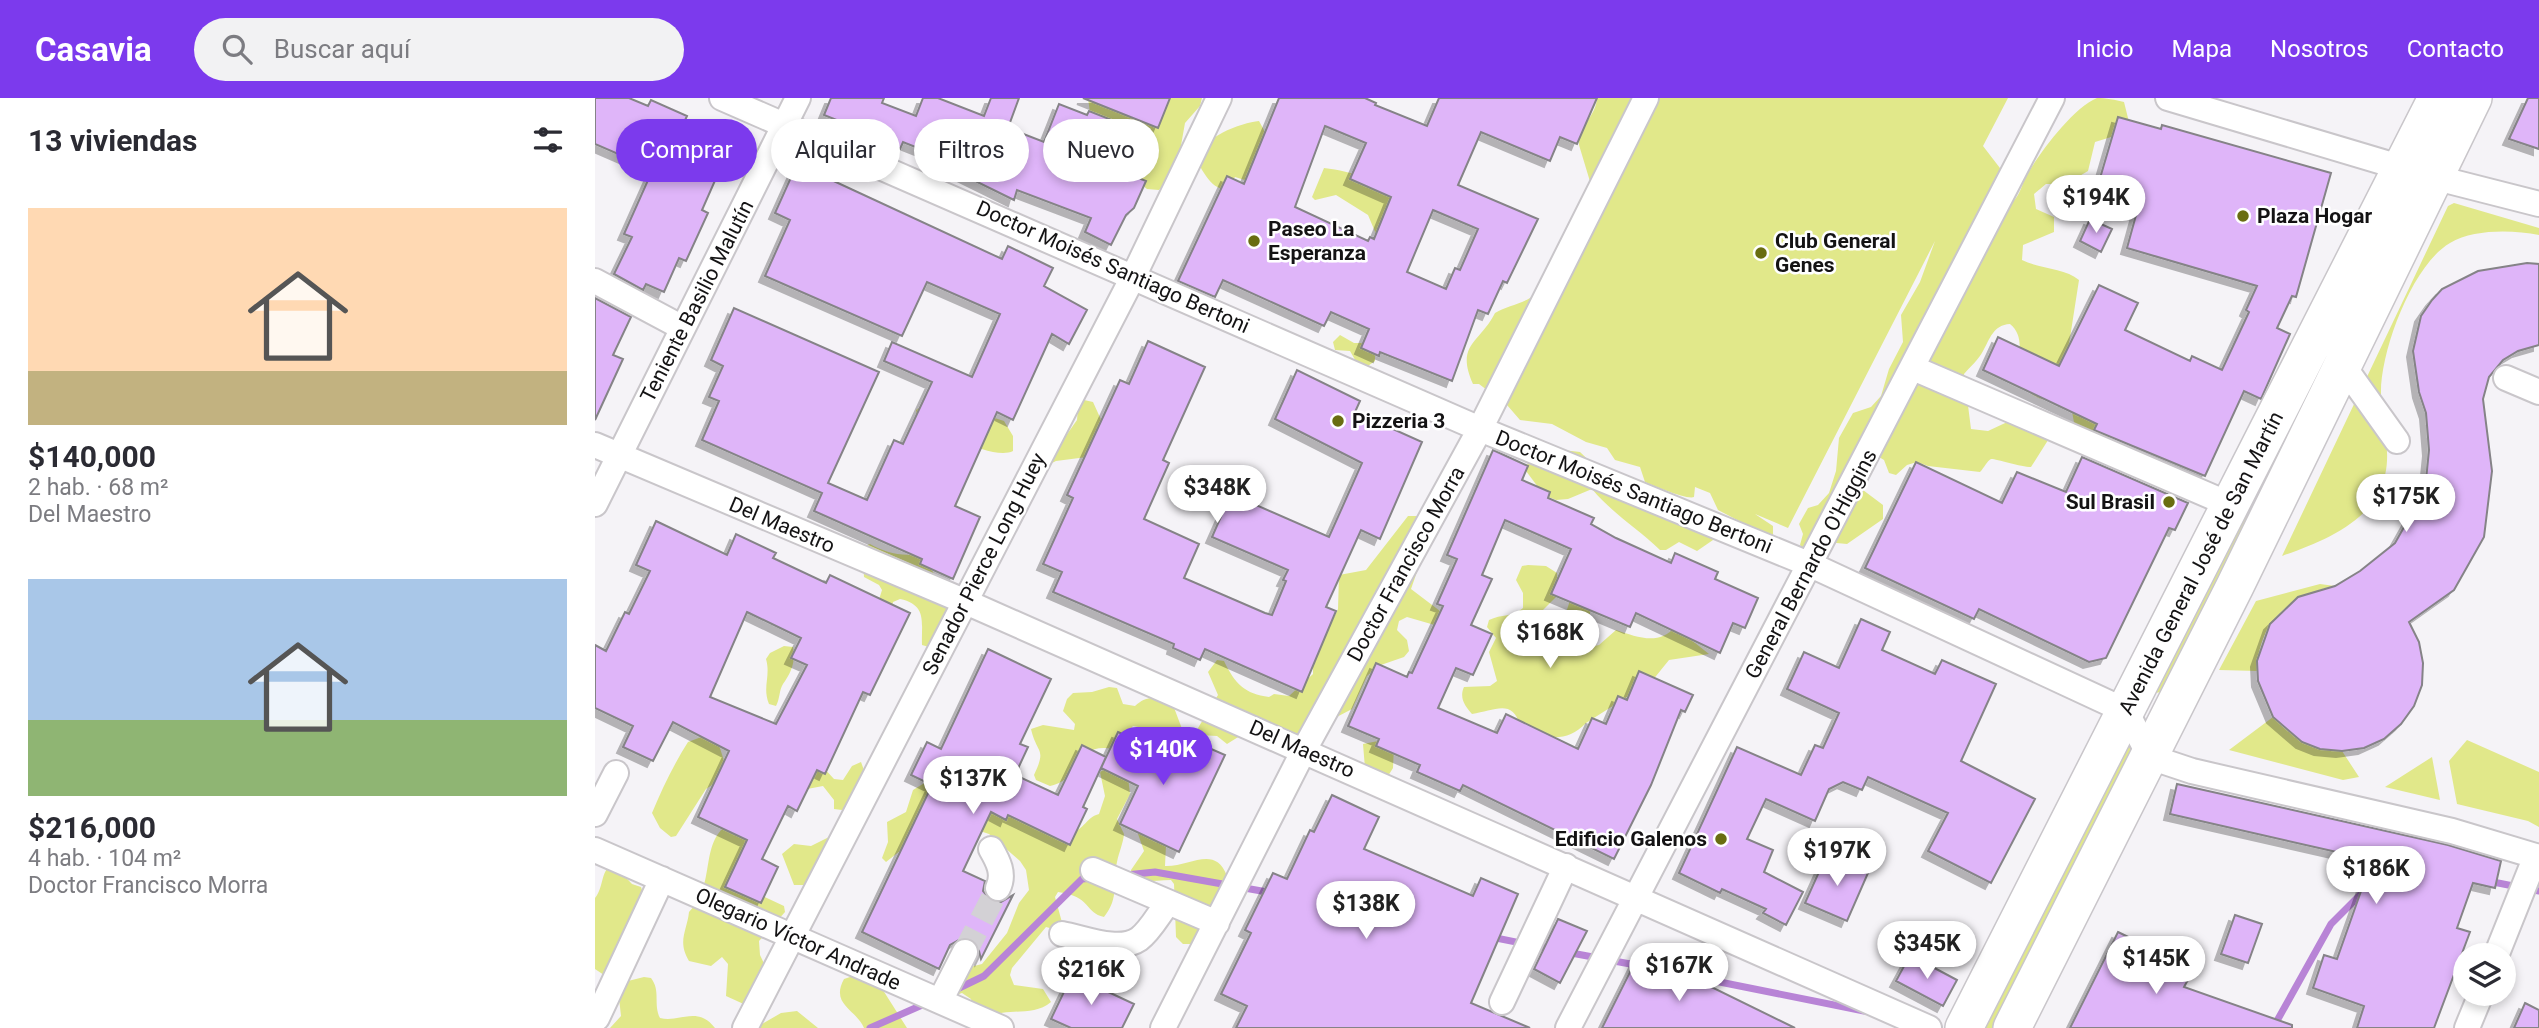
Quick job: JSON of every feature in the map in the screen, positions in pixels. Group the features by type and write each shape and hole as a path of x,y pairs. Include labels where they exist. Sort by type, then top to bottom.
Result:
{"highway":[{"name":"Avenida General José de San Martín","path":"2012,1028 2150,757 2343,363 2418,171 2437,98"},
{"name":"Avenida General José de San Martín","path":"1964,1028 2231,505 2418,171 2473,98"}],"street":[{"name":"Doctor Moisés Santiago Bertoni","path":"722,98 772,119"},
{"name":"Teniente Basilio Malutín","path":"789,119 798,98"},
{"name":"Senador Pierce Long Huey","path":"754,1026 791,935 1134,275 1219,98"},
{"name":"Doctor Francisco Morra","path":"1163,1028 1304,750 1480,429 1646,98"},
{"name":"General Bernardo O'Higgins","path":"1568,1028 2052,98"},
{"path":"2168,98 2539,204"},
{"name":"Teniente Basilio Malutín","path":"595,504 681,327 771,154"},
{"name":"Doctor Moisés Santiago Bertoni","path":"900,174 1480,429 1811,565 2126,711"},
{"path":"595,281 681,327"},
{"path":"2343,363 2397,441"},
{"path":"1913,368 2231,505"},
{"path":"2506,378 2539,392"},
{"name":"Del Maestro","path":"595,445 965,601 1929,1028"},
{"path":"2126,711 2150,757 2192,771 2452,831 2538,856 2501,943"},
{"path":"595,814 617,773"},
{"path":"991,849 999,861 1002,880 998,888"},
{"name":"Olegario Víctor Andrade","path":"595,850 1001,1028"},
{"path":"1501,1002 1566,866"},
{"path":"1093,870 1167,904 1217,923"},
{"path":"597,1018 662,879"},
{"path":"1062,934 1118,945 1127,943 1139,939 1167,904"},
{"path":"940,1001 965,952"},
{"path":"2467,1028 2476,1006"}],"green space":[{"path":"1088,98 1202,98 1200,106 1185,123 1180,151 1169,179 1159,190 1147,189 1138,182 1159,182 1159,119 1091,119"},
{"name":"Club General Genes","path":"1597,98 2008,98 1983,146 2003,172 2011,203 2040,155 2078,111 2097,98 2124,102 2129,122 2121,134 2095,142 2088,171 2066,184 2046,184 2034,194 2036,209 2054,217 2054,232 2023,245 2022,260 2067,273 2079,280 2067,357 2113,427 2100,458 2091,458 2082,445 2076,431 2070,399 2052,401 2038,398 2026,390 2015,376 2019,355 2018,335 2010,324 2004,325 1993,333 1979,357 1964,374 1971,429 1988,431 2018,417 2050,437 2031,467 1991,459 1980,472 1928,466 1917,462 1907,465 1896,475 1889,473 1884,460 1874,454 1859,487 1883,505 1883,519 1847,544 1826,542 1805,551 1800,545 1803,534 1799,524 1808,508 1818,505 1829,493 1836,471 1839,438 1853,413 1871,407 1881,396 1889,369 1903,342 1901,315 1920,282 1935,241 1788,528 1755,514 1773,526 1773,535 1770,537 1718,510 1710,493 1695,487 1694,497 1678,495 1645,482 1640,467 1615,460 1607,448 1586,442 1552,424 1520,420 1507,405 1479,384 1473,384 1468,371 1468,352 1495,313 1542,291 1562,273 1580,252 1601,218 1579,145 1581,132 1594,111"},
{"path":"1259,121 1265,132 1251,182 1235,177 1225,190 1215,186 1199,163 1200,153 1206,144 1238,126"},
{"path":"1324,168 1365,178 1384,188 1400,202 1396,231 1376,234 1368,215 1336,195 1315,200 1312,197"},
{"path":"2400,195 2408,198 2160,692 2156,693 2154,692"},
{"path":"2454,203 2539,228 2539,235 2505,232 2460,238 2436,254 2423,270 2401,311 2386,356 2381,394 2387,457 2378,494 2370,506 2349,525 2323,540 2282,556 2448,206"},
{"path":"1340,335 1354,343 1367,343 1375,354 1375,361 1365,368 1358,365 1350,351 1335,350 1333,342"},
{"path":"933,398 1004,421 1013,436 1013,451 1004,453 979,448 917,420 916,410"},
{"path":"1084,400 1093,402 1103,424 1087,457 1056,461 1044,467 1077,420 1078,408"},
{"path":"1551,451 1580,452 1601,472 1713,529 1713,540 1697,551 1679,542 1666,550 1660,550 1592,489 1568,499 1556,500 1544,495 1526,471 1528,462"},
{"path":"1408,516 1420,516 1416,550 1419,566 1411,589 1440,611 1442,615 1438,626 1407,617 1399,621 1397,630 1407,640 1409,651 1404,657 1378,666 1367,676 1352,709 1331,720 1311,739 1243,734 1227,744 1217,736 1199,735 1198,728 1218,695 1208,672 1217,660 1224,661 1232,676 1247,690 1269,697 1274,694 1289,696 1313,674 1313,661 1338,609 1339,575 1366,570"},
{"path":"870,544 894,553 920,553 935,575 948,582 952,593 947,615 929,647 922,645 921,616 915,606 900,599 893,602 891,610 877,606 882,590 879,585 864,577 862,547"},
{"path":"1522,566 1546,566 1557,573 1558,595 1541,612 1540,620 1560,621 1565,616 1571,597 1591,606 1588,628 1577,644 1581,649 1599,645 1616,630 1655,638 1669,633 1675,627 1709,654 1669,660 1652,681 1578,730 1562,737 1537,734 1520,726 1517,717 1508,709 1472,714 1462,698 1464,687 1490,686 1497,681 1489,652 1496,638 1487,627 1489,620 1516,613 1523,608 1523,593 1516,580"},
{"path":"2320,584 2335,586 2304,596 2291,604 2270,626 2259,654 2258,671 2219,670 2256,601"},
{"path":"784,646 793,647 793,662 776,706 769,704 767,698 766,659 770,653"},
{"path":"1109,687 1117,688 1123,704 1135,706 1153,698 1173,705 1187,742 1176,767 1148,757 1159,745 1159,738 1149,729 1133,726 1113,749 1100,748 1084,756 1061,782 1050,786 1036,780 1034,775 1040,760 1040,751 1031,729 1043,725 1074,730 1075,724 1063,711 1067,699 1073,693 1092,692"},
{"path":"2273,717 2304,741 2321,748 2342,751 2359,777 2343,780 2229,750"},
{"path":"704,736 719,745 725,764 721,779 706,789 676,836 671,837 660,828 652,813 688,742"},
{"path":"1388,739 1394,746 1393,768 1388,776 1365,768 1363,744"},
{"path":"2126,739 2135,744 1992,1028 1983,1028"},
{"path":"2467,740 2539,772 2539,827 2528,821 2457,804 2449,761"},
{"path":"2432,757 2440,800 2385,787"},
{"path":"767,762 822,766 834,779 843,780 852,766 861,762 865,773 849,804 842,810 834,809 834,800 823,786 802,790"},
{"path":"1109,767 1128,777 1130,794 1117,819 1124,834 1116,870 1114,896 1109,910 1104,917 1098,915 1076,897 1058,892 1055,897 1063,926 1057,930 1046,927 1012,968 1010,975 1014,985 1043,989 1051,1002 1036,1010 1003,1013 988,1018 974,1011 971,999 962,993 953,996 970,967 982,964 1007,933 1019,903 1029,890 1026,870 1020,861 989,834 977,830 905,847 886,862 882,858 888,842 887,822 906,812 913,790 931,779 1073,832 1099,814 1105,796 1100,772"},
{"path":"732,821 749,823 758,894 784,906 785,912 759,941 760,955 767,970 748,1006 726,996 728,964 722,957 711,966 689,961 684,948 689,912 698,901 703,888 715,840 721,830"},
{"path":"1144,831 1166,845 1165,866 1209,859 1222,866 1227,876 1193,944 1183,944 1176,937 1174,884 1171,880 1131,880 1131,870 1144,851 1138,834"},
{"path":"835,834 806,885 794,885 782,854 794,844 811,846"},
{"path":"612,863 632,884 641,887 644,896 604,975 595,969 595,898"},
{"path":"862,973 881,987 907,1028 864,1028 846,1006 840,995 844,979"},
{"path":"651,978 654,983 660,1018 702,1017 715,1028 610,1028 621,1016 619,998 624,982"},
{"path":"797,1011 818,1028 755,1028 781,1013"}],"building":[{"path":"595,98 629,98 648,106 651,100 687,116 686,119 616,119 616,153 595,144"},
{"path":"831,98 884,98 882,103 916,116 923,98 938,98 984,116 991,98 1019,98 1011,119 914,119 914,146 903,142 900,149 900,119 834,119 824,115"},
{"path":"1083,98 1170,98 1159,126 1159,119 1136,119"},
{"path":"1279,98 1365,98 1376,103 1375,105 1427,126 1439,98 1597,98 1577,144 1560,137 1550,161 1481,132 1458,185 1538,219 1507,283 1503,281 1488,314 1478,310 1452,381 1380,352 1379,356 1361,348 1369,329 1331,312 1324,326 1223,280 1215,297 1178,281 1227,176 1244,184","holes":["1325,126 1366,143 1350,179 1391,197 1374,239 1370,237 1368,241 1295,207","1433,210 1478,229 1460,270 1455,268 1446,289 1407,272"]},
{"path":"2528,98 2539,98 2539,149 2509,139"},
{"path":"1059,104 1087,115 1089,111 1109,119 1053,119"},
{"path":"2118,117 2161,129 2162,125 2331,173 2296,297 2292,296 2277,328 2290,334 2261,399 2244,391 2205,476 2094,430 2097,424 1983,370 1998,337 2059,366 2099,285 2138,303 2125,330 2190,361 2192,356 2222,370 2249,312 2246,310 2257,286 2127,248 2141,197 2098,185"},
{"path":"1029,136 1043,142 1043,182 1146,182 1134,208 1126,215 1111,245 1085,232 1091,218 1017,190 1014,200 977,182 1029,182"},
{"path":"647,182 714,182 702,210 708,213 686,261 679,258 664,292 646,284 643,290 614,274 632,237 624,234"},
{"path":"789,182 836,182 1002,259 1008,246 1053,268 1044,286 1087,310 1069,344 1052,334 1013,420 997,412 955,506 980,517 953,579 920,564 922,559 814,511 822,493 702,440 719,401 709,397 723,366 711,360 734,308 879,372 828,483 867,500 894,440 903,444 932,382 884,361 892,342 972,377 1000,314 927,282 902,336 765,276 790,220 775,213"},
{"path":"2090,219 2112,229 2101,252 2080,241"},
{"path":"2527,263 2539,264 2539,345 2518,351 2503,360 2489,377 2483,399 2492,471 2484,537 2454,590 2409,622 2419,642 2423,663 2422,685 2414,706 2401,724 2384,739 2364,748 2342,751 2320,749 2302,742 2273,717 2258,681 2257,661 2270,624 2298,597 2335,586 2360,571 2395,543 2425,490 2429,450 2426,413 2419,392 2413,351 2421,316 2432,300 2442,289 2478,271"},
{"path":"595,298 631,317 613,355 623,359 595,420"},
{"path":"1148,341 1205,367 1163,460 1169,463 1144,519 1199,544 1184,578 1265,613 1272,615 1288,570 1212,537 1231,494 1329,537 1362,463 1275,419 1297,370 1360,401 1355,412 1422,442 1380,539 1361,530 1326,607 1336,611 1302,692 1205,649 1200,660 1173,648 1174,644 1053,592 1062,572 1043,564 1073,498 1067,495 1120,380 1129,384"},
{"path":"1493,450 1528,466 1522,480 1550,492 1548,498 1594,518 1591,524 1616,538 1671,563 1675,553 1718,572 1715,579 1758,598 1745,628 1733,623 1720,653 1636,613 1630,627 1551,594 1571,549 1505,520 1482,575 1492,579 1471,625 1492,634 1473,675 1456,668 1438,708 1497,733 1506,714 1578,749 1592,718 1606,724 1618,696 1627,700 1639,671 1693,695 1685,712 1681,710 1651,785 1614,859 1463,785 1460,791 1417,772 1420,765 1376,746 1379,739 1348,726 1376,663 1407,677 1409,672 1412,673 1443,606 1437,604 1457,559 1447,555"},
{"path":"2082,457 2188,503 2175,530 2169,528 2106,658 2089,662 1979,609 1974,619 1865,568 1916,462 2002,503 2017,472 2066,492"},
{"path":"656,521 727,555 736,534 776,553 773,558 826,583 830,575 910,613 870,695 863,692 825,774 817,770 797,811 788,806 762,859 778,867 761,903 725,887 747,840 698,817 729,751 673,722 653,761 623,747 633,726 595,708 595,645 606,651 625,612 629,614 650,571 636,565","holes":["747,612 801,638 791,658 807,665 776,724 710,697"]},
{"path":"1861,619 1890,632 1882,650 1935,674 1942,660 1996,684 1961,761 2035,799 1991,883 1928,851 1948,813 1868,777 1862,790 1843,782 1829,789 1815,821 1766,799 1747,839 1773,850 1764,872 1803,892 1786,925 1763,913 1766,909 1722,889 1720,893 1679,873 1737,747 1801,775 1815,745 1823,748 1839,713 1787,689 1804,652 1839,668"},
{"path":"988,649 1051,679 1020,744 1028,747 1015,775 1058,795 1082,745 1106,757 1083,807 1087,809 1070,845 1008,815 1006,820 991,812 963,871 985,881 983,891 992,902 1001,902 1013,895 981,959 977,943 964,937 950,945 939,969 862,932 932,785 911,775 927,742 941,749"},
{"path":"1118,732 1170,756 1177,743 1196,752 1200,744 1225,755 1179,852 1120,824 1138,786 1101,768"},
{"path":"2177,784 2448,845 2501,861 2495,888 2473,883 2457,928 2470,932 2466,943 2453,943 2453,977 2434,1028 2357,1028 2364,1006 2313,988 2324,955 2337,959 2372,860 2170,814"},
{"path":"1332,795 1379,817 1364,849 1473,896 1481,878 1518,894 1471,1003 1530,1028 1236,1028 1247,1006 1221,994 1251,933 1245,930 1273,873 1287,879 1310,830 1314,832"},
{"path":"1827,854 1868,873 1847,921 1805,903"},
{"path":"2235,915 2262,924 2248,963 2221,954"},
{"path":"1558,919 1587,931 1560,983 1534,969"},
{"path":"2118,932 2194,969 2184,987 2292,1025 2292,1028 2070,1028"},
{"path":"1640,952 1795,1028 1602,1028"},
{"path":"1910,955 1957,980 1943,1006 1896,981"},
{"path":"1072,975 1134,1004 1122,1028 1071,1028 1051,1019"},
{"path":"2525,1003 2539,1010 2539,1028 2514,1028"}],"waterway":[{"path":"1126,875 1155,872 1273,893"},
{"path":"953,991 984,976 1082,879 1093,878"},
{"path":"2488,881 2539,891"},
{"path":"2273,1028 2331,924 2364,891"},
{"path":"1491,937 1551,949"},
{"path":"1566,952 1641,966"},
{"path":"1680,974 1864,1011"},
{"path":"870,1028 929,1002"}],"tunnel":[{"path":"965,952 998,888"}],"place":[{"name":"Plaza Hogar","path":"2243,216"},
{"name":"Paseo La Esperanza","path":"1254,241"},
{"name":"Club General Genes","path":"1761,253"},
{"name":"Pizzeria 3","path":"1338,421"},
{"name":"Sul Brasil","path":"2169,502"},
{"name":"Edificio Galenos","path":"1721,839"}]}
